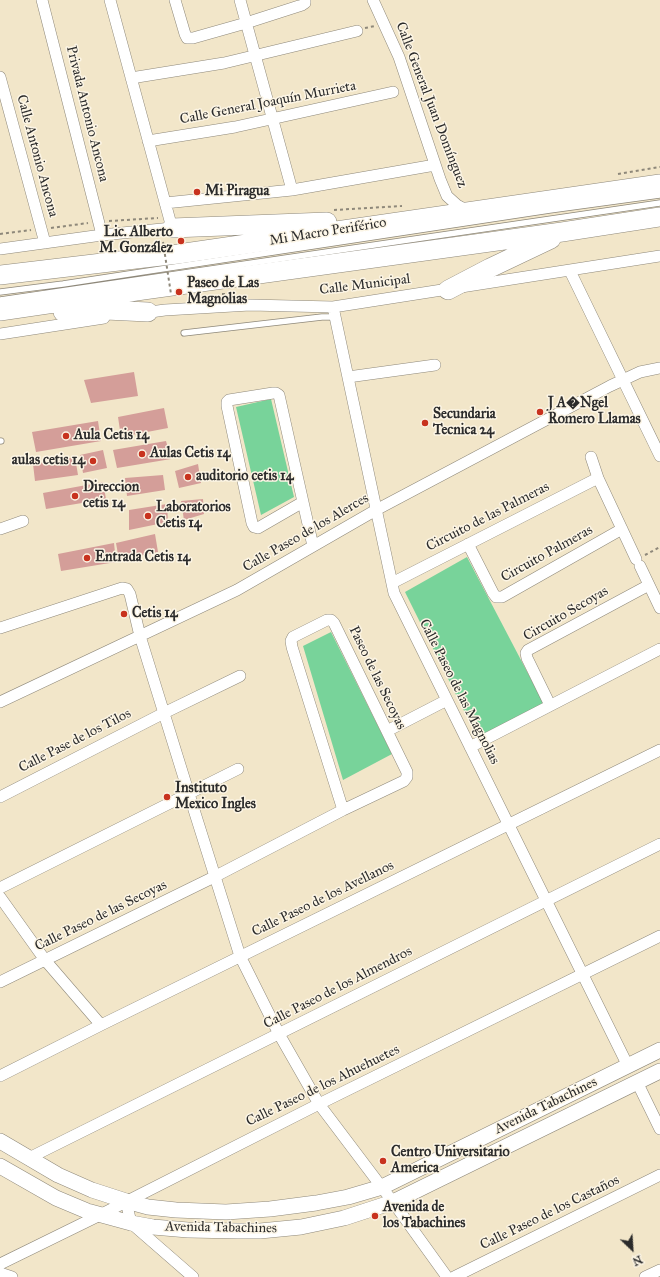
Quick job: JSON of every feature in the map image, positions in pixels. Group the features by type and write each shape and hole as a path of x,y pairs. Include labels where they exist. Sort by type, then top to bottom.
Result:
{"highway":[{"path":"0,275 178,254 660,184"},
{"path":"0,311 150,288 660,218"},
{"path":"168,229 353,221 378,226"},
{"path":"448,290 490,268 545,243 562,232"},
{"path":"0,317 106,310 148,312"}],"street":[{"name":"Privada Antonio Ancona","path":"42,0 102,235"},
{"path":"0,249 102,235 168,229 165,203 110,0"},
{"path":"175,0 185,34 188,38 193,38 246,23 305,2"},
{"path":"240,0 292,190"},
{"name":"Calle General Juan Domínguez","path":"373,0 399,57 435,165 447,196 457,205 470,212"},
{"path":"132,78 224,63 356,30"},
{"name":"Calle Antonio Ancona","path":"0,77 45,243"},
{"name":"Calle General Joaquín Murrieta","path":"148,141 235,127 393,92"},
{"path":"165,203 292,190 435,165"},
{"name":"Calle Municipal","path":"0,334 165,310 250,305 334,312 448,290 660,256"},
{"path":"570,271 660,456"},
{"name":"Calle Paseo de las Magnolias","path":"334,312 397,602 509,824 628,1066"},
{"path":"348,377 435,365"},
{"name":"Calle Paseo de los Alerces","path":"0,702 237,590 376,510 623,380 640,372 660,368"},
{"path":"303,502 258,528 254,527 227,402 229,400 273,393 279,395 313,546"},
{"path":"591,458 598,478 660,608"},
{"name":"Circuito de las Palmeras","path":"392,583 598,478"},
{"path":"0,529 23,521"},
{"name":"Circuito Palmeras","path":"468,544 493,593 496,597 502,597 622,529"},
{"name":"Circuito Secoyas","path":"550,705 527,658 526,653 528,650 649,585"},
{"path":"0,628 122,588 127,589 130,594 140,636 188,794 240,956 279,1034 319,1104 382,1187 447,1277"},
{"name":"Paseo de las Secoyas","path":"214,877 343,810 404,781 407,777 407,772 334,623 331,620 327,620 293,637 291,641 343,810"},
{"path":"470,747 660,649"},
{"name":"Calle Pase de los Tilos","path":"0,797 240,676"},
{"path":"387,731 447,700"},
{"name":"Calle Paseo de los Avellanos","path":"0,1076 240,956 660,750"},
{"path":"0,888 238,769"},
{"name":"Calle Paseo de los Almendros","path":"29,1158 660,844"},
{"name":"Calle Paseo de las Secoyas","path":"0,982 214,877"},
{"path":"0,897 45,960 101,1025"},
{"name":"Calle Paseo de los Ahuehuetes","path":"0,1264 319,1104 660,936"},
{"name":"Avenida Tabachines","path":"0,1142 58,1175 92,1190 148,1207 176,1210 226,1212 270,1210 348,1197 382,1187 660,1050"},
{"name":"Avenida Tabachines","path":"2,1169 56,1198 87,1211 131,1223 153,1227 188,1230 281,1230 320,1224 344,1218 393,1202 660,1071"},
{"path":"637,1082 660,1129"},
{"name":"Calle Paseo de los Castaños","path":"454,1277 660,1175"},
{"path":"126,1201 131,1223 193,1277"},
{"path":"645,1277 660,1270"},
{"path":"0,1273 12,1277"}],"lane":[{"name":"Mi Macro Periférico","path":"0,292 63,284 550,210 660,195"},
{"name":"Mi Macro Periférico","path":"0,300 660,203"},
{"path":"184,333 322,317 334,312"}],"path":[{"path":"356,30 384,23"},
{"path":"615,175 660,168"},
{"path":"329,210 405,206"},
{"path":"0,234 123,219 168,229 171,294"},
{"path":"638,562 660,547"}],"green space":[{"path":"271,399 294,497 261,515 236,407"},
{"path":"467,557 544,704 478,739 405,592"},
{"path":"331,632 392,754 343,780 303,646"}],"building":[{"name":"Aula Cetis 14","path":"134,372 138,396 91,403 84,380"},
{"path":"164,408 168,428 121,437 118,417"},
{"name":"Aula Cetis 14","path":"98,421 101,441 36,452 32,432"},
{"name":"Aulas Cetis 14","path":"166,441 171,459 117,468 113,450"},
{"name":"aulas cetis 14","path":"103,450 107,468 83,473 80,455"},
{"name":"Aula Cetis 14","path":"75,457 78,475 35,481 33,464"},
{"name":"auditorio cetis 14","path":"198,464 201,483 179,488 175,471"},
{"name":"Aula Cetis 14","path":"163,475 165,490 127,496 125,478"},
{"name":"Direccion cetis 14","path":"103,482 106,499 46,509 43,493"},
{"path":"203,499 204,514 184,520 181,501"},
{"name":"Laboratorios Cetis 14","path":"167,504 168,522 129,530 129,510"},
{"path":"155,534 158,552 119,560 116,543"},
{"name":"Entrada Cetis 14","path":"114,543 116,562 61,571 58,554"}],"place":[{"name":"Mi Piragua","path":"197,192"},
{"name":"Lic. Alberto M. González","path":"181,241"},
{"name":"Paseo de Las Magnolias","path":"179,292"},
{"name":"J A�Ngel Romero Llamas","path":"540,412"},
{"name":"Secundaria Tecnica 24","path":"425,423"},
{"name":"Aula Cetis 14","path":"66,436"},
{"name":"Aulas Cetis 14","path":"142,454"},
{"name":"aulas cetis 14","path":"93,461"},
{"name":"auditorio cetis 14","path":"188,477"},
{"name":"Direccion cetis 14","path":"75,496"},
{"name":"Laboratorios Cetis 14","path":"148,516"},
{"name":"Entrada Cetis 14","path":"87,558"},
{"name":"Cetis 14","path":"124,614"},
{"name":"Instituto Mexico Ingles","path":"167,797"},
{"name":"Centro Universitario America","path":"383,1161"},
{"name":"Avenida de los Tabachines","path":"375,1216"}]}
